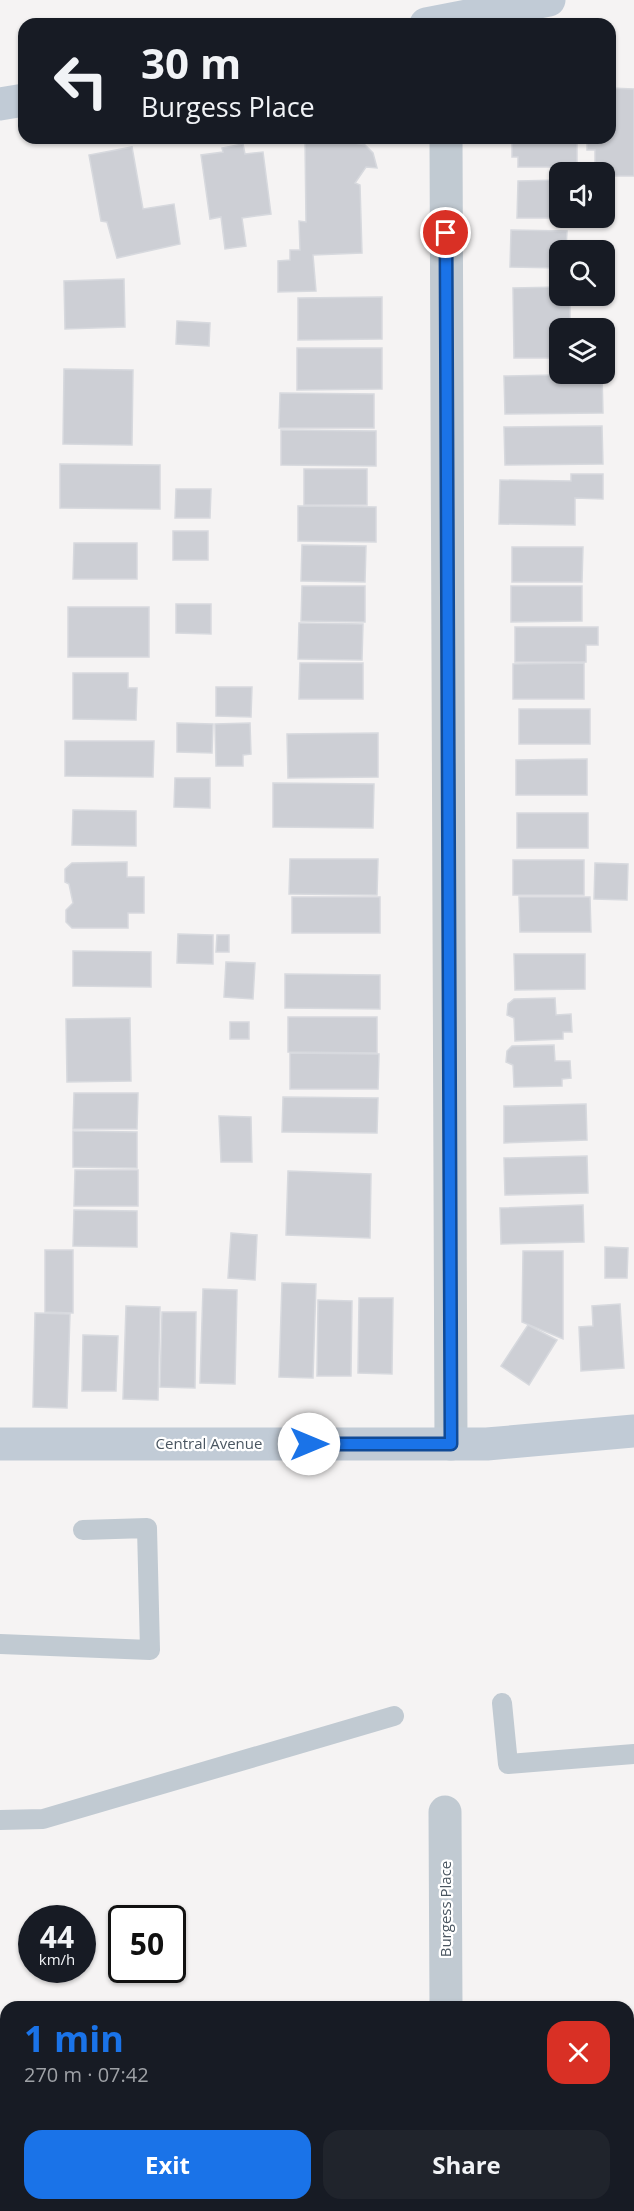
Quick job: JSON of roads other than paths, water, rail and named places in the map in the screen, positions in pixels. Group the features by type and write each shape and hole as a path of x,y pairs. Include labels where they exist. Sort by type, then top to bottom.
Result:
{"main road":[{"path":"463,18 549,0"},
{"path":"0,104 18,101"},
{"name":"Central Avenue","path":"0,1444 487,1444 634,1431"}],"street":[{"path":"446,144 451,1444"},
{"name":"Burgess Place","path":"445,1812 446,2001"}],"lane":[{"path":"0,1644 150,1650 147,1528 84,1530"},
{"path":"502,1703 508,1764 634,1754"},
{"path":"0,1820 43,1820 394,1716"}]}
